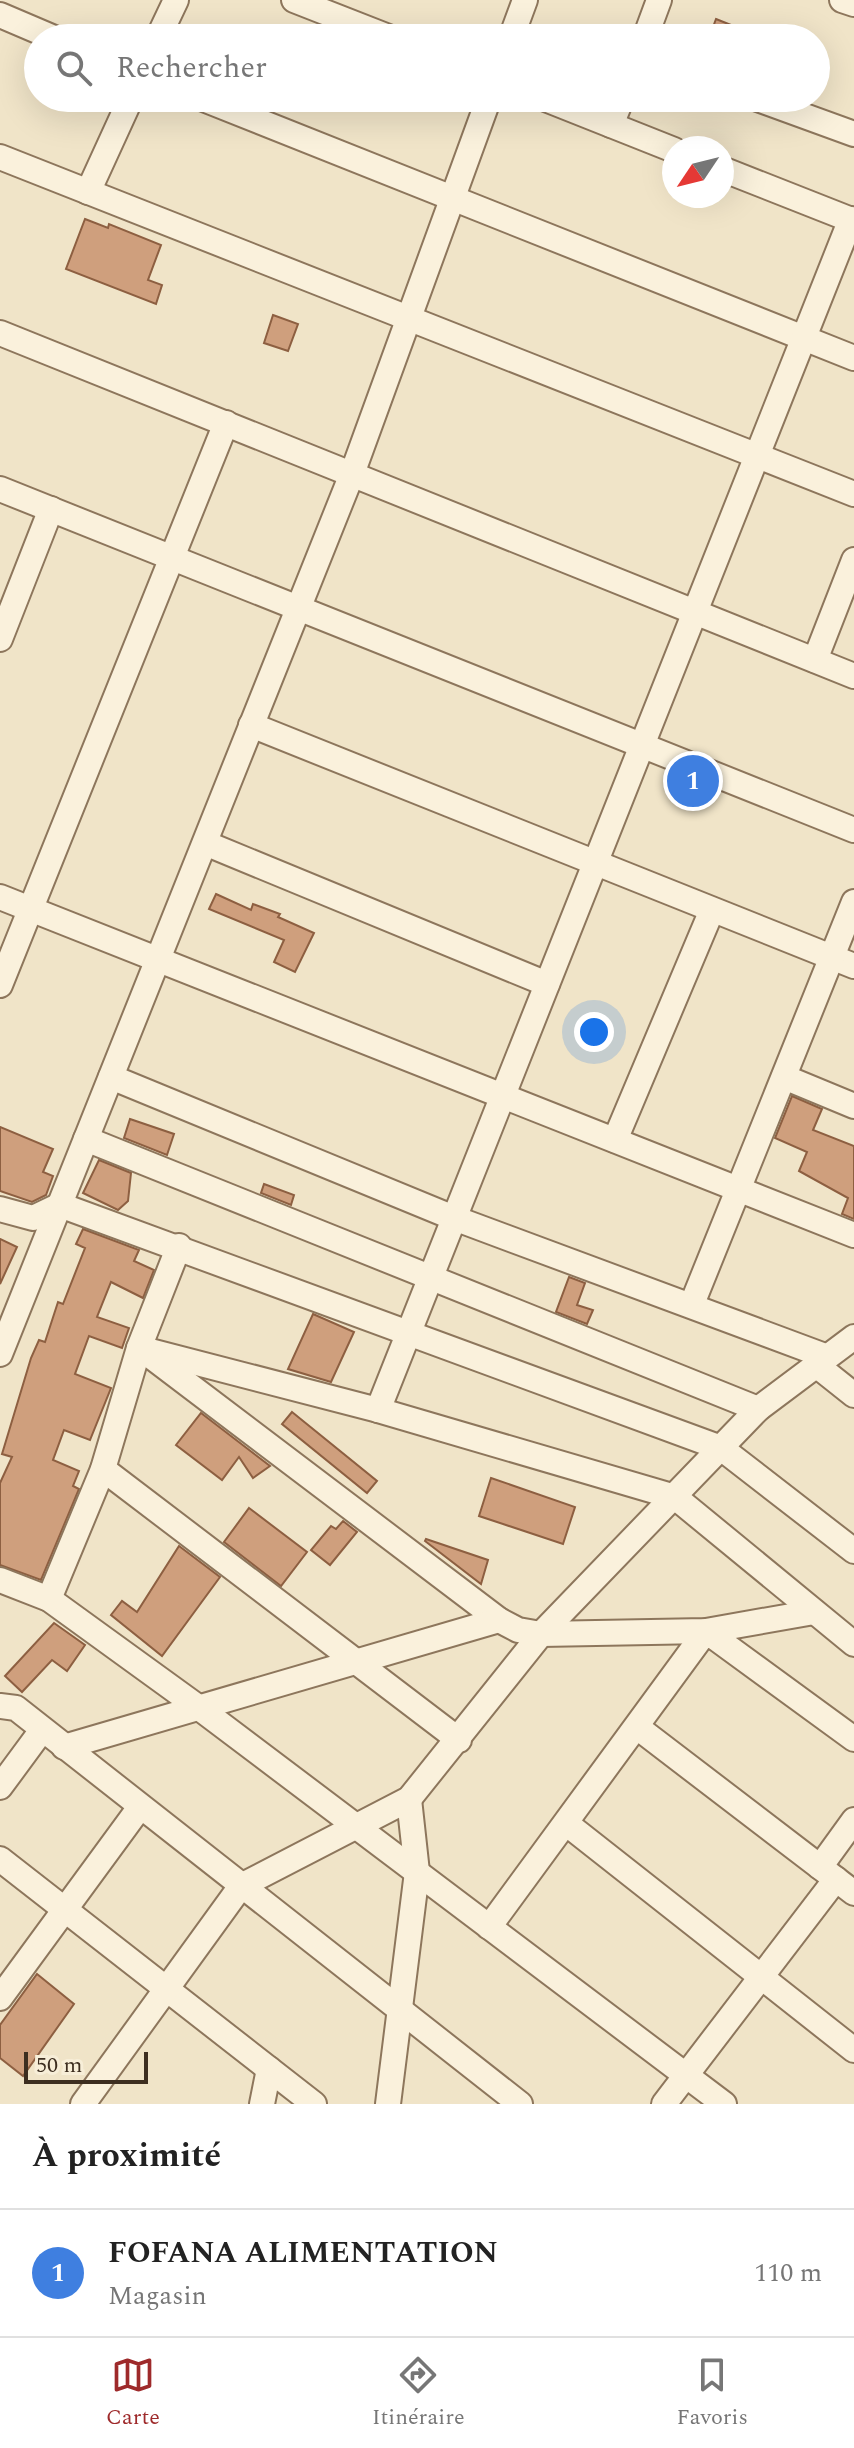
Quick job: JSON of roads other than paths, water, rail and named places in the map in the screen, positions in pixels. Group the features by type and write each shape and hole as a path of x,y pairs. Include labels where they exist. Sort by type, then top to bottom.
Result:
{"street":[{"path":"165,24 176,0"},
{"path":"294,0 324,6 362,24"},
{"path":"516,24 525,0"},
{"path":"650,24 659,0"},
{"path":"842,0 854,4"},
{"path":"0,15 24,25"},
{"path":"88,192 125,112"},
{"path":"236,112 854,358"},
{"path":"0,1354 352,474 484,112"},
{"path":"578,112 662,145"},
{"path":"611,125 616,112"},
{"path":"794,112 854,134"},
{"path":"0,157 854,494"},
{"path":"378,1410 852,220 734,174"},
{"path":"0,333 854,676"},
{"path":"0,985 226,423"},
{"path":"0,489 854,830"},
{"path":"1,632 51,509"},
{"path":"815,660 854,560"},
{"path":"251,725 843,962"},
{"path":"205,843 547,984"},
{"path":"0,897 854,1235"},
{"path":"692,1304 784,1077 843,962 854,902"},
{"path":"615,1140 712,910"},
{"path":"111,1077 454,1218 692,1304 820,1360 854,1395"},
{"path":"784,1077 854,1106"},
{"path":"86,1139 430,1280 758,1409"},
{"path":"0,1209 33,1218 52,1212 60,1205"},
{"path":"60,1205 179,1246 721,1448 854,1551"},
{"path":"49,1599 103,1469 139,1348 179,1246"},
{"path":"83,2104 241,1886 409,1799 541,1634 758,1409 854,1337"},
{"path":"139,1348 378,1410 675,1497 854,1644"},
{"path":"139,1348 499,1620 518,1630 541,1634 706,1631 814,1612"},
{"path":"103,1469 459,1740"},
{"path":"3,1585 49,1599 198,1707 724,2104"},
{"path":"64,1747 499,1620"},
{"path":"489,1927 706,1631"},
{"path":"706,1631 854,1739"},
{"path":"0,1706 16,1708 520,2104"},
{"path":"637,1727 836,1880"},
{"path":"0,1787 42,1730"},
{"path":"388,2104 402,2012 417,1872 409,1799"},
{"path":"0,1998 140,1807"},
{"path":"664,2104 836,1880 854,1820"},
{"path":"567,1824 854,2050"},
{"path":"0,1859 314,2104"},
{"path":"262,2104 269,2069"}],"place":[{"name":"FOFANA ALIMENTATION","path":"693,781"}]}
